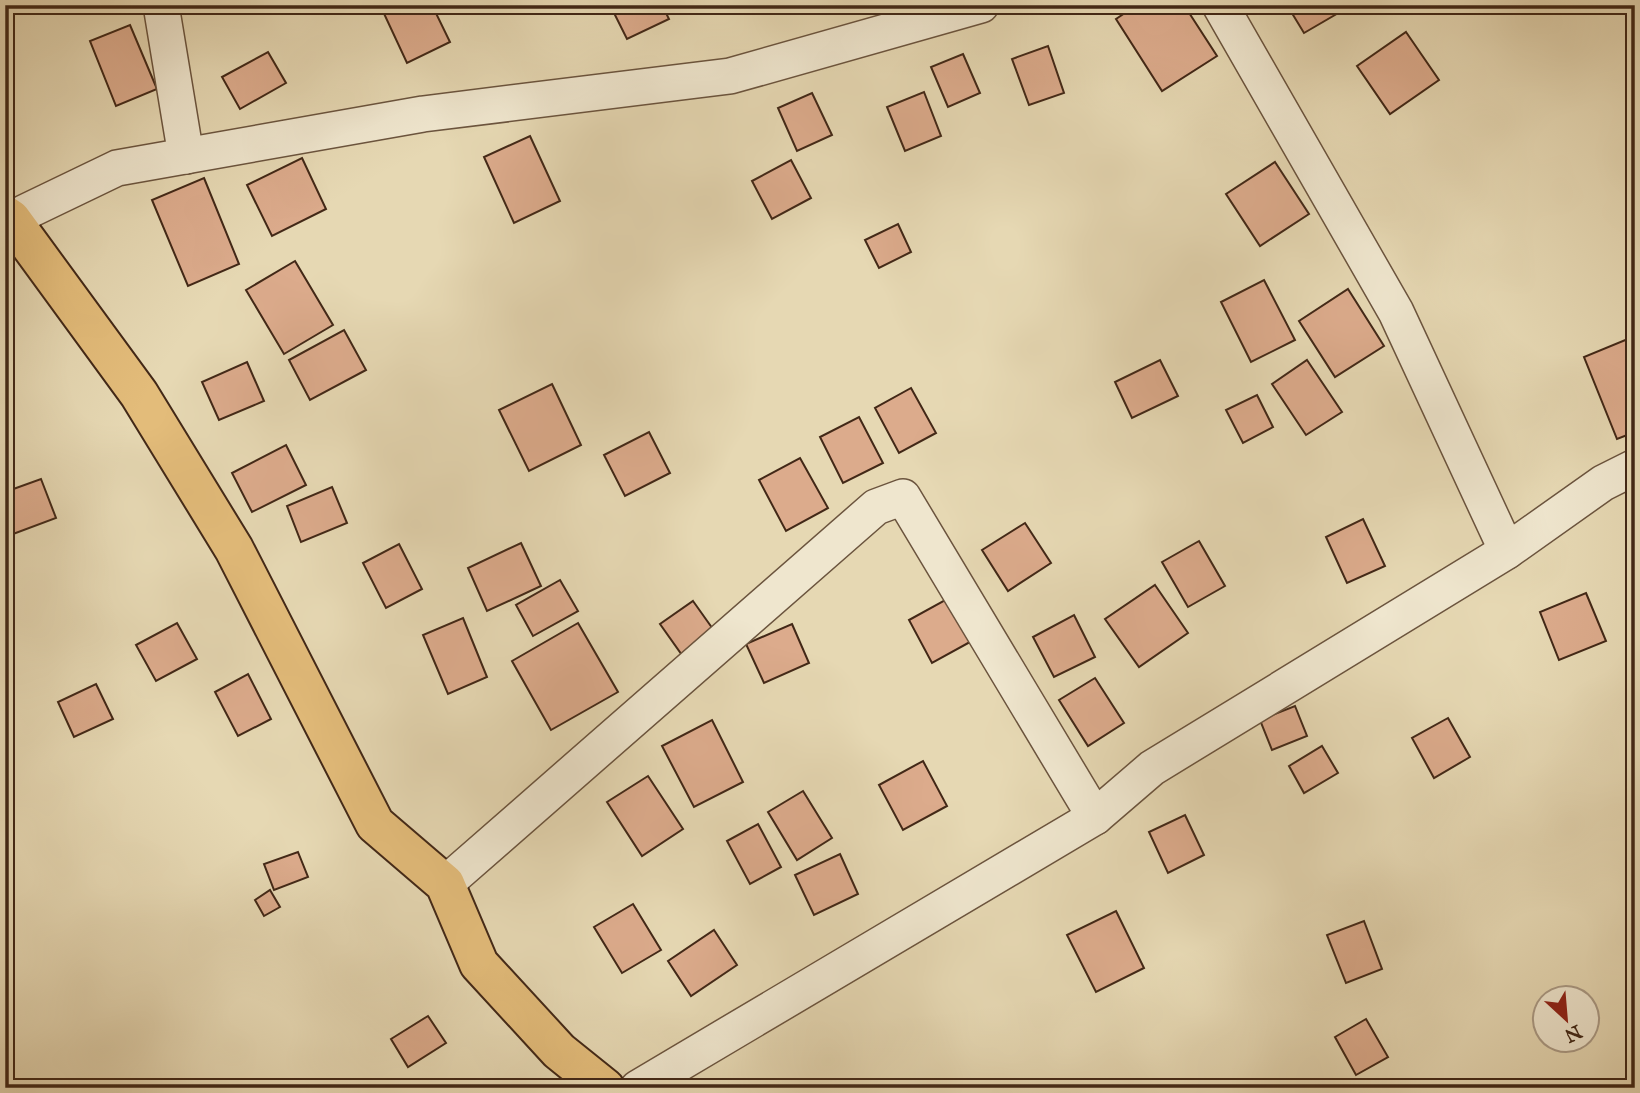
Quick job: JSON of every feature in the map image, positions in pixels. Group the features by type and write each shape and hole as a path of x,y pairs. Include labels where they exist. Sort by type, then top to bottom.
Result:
{"main road":[{"path":"8,217 139,394 234,549 375,824 446,884 479,964 559,1051 605,1088"}],"street":[{"path":"161,5 186,156"},
{"path":"8,217 117,168 423,114 730,76 981,5"},
{"path":"1220,5 1395,312 1507,551"},
{"path":"638,1088 1095,817 1153,768 1507,551 1603,483 1635,467"},
{"path":"446,884 876,507 903,497 1095,817"}],"building":[{"path":"380,5 432,5 450,42 407,63"},
{"path":"610,5 662,5 669,19 627,39"},
{"path":"1137,5 1184,5 1217,56 1162,91 1116,19"},
{"path":"1287,5 1352,5 1304,33"},
{"path":"130,25 157,89 116,106 90,41"},
{"path":"1406,32 1439,80 1390,114 1357,66"},
{"path":"1048,46 1064,93 1029,105 1012,59"},
{"path":"268,52 286,83 240,109 222,77"},
{"path":"963,54 980,93 948,107 931,67"},
{"path":"924,92 941,136 905,151 887,107"},
{"path":"812,93 832,135 797,151 778,108"},
{"path":"530,136 560,201 514,223 484,157"},
{"path":"302,158 326,209 272,236 247,185"},
{"path":"791,160 811,198 772,219 752,181"},
{"path":"1275,162 1309,214 1260,246 1226,194"},
{"path":"204,178 239,264 188,286 152,200"},
{"path":"898,224 911,252 879,268 865,240"},
{"path":"295,261 333,325 284,354 246,290"},
{"path":"1264,280 1295,340 1251,362 1221,302"},
{"path":"1348,289 1384,346 1335,377 1299,321"},
{"path":"344,330 366,370 310,400 289,360"},
{"path":"1635,336 1635,432 1617,439 1584,357"},
{"path":"1160,360 1178,396 1132,418 1115,382"},
{"path":"1307,360 1342,412 1306,435 1272,384"},
{"path":"247,362 264,401 219,420 202,382"},
{"path":"552,384 581,445 529,471 499,410"},
{"path":"911,388 936,433 899,453 875,408"},
{"path":"1257,395 1273,427 1243,443 1226,410"},
{"path":"859,417 883,463 843,483 820,437"},
{"path":"649,432 670,473 625,496 604,455"},
{"path":"286,445 306,485 252,512 232,473"},
{"path":"800,458 828,508 786,531 759,480"},
{"path":"41,479 56,518 5,537 5,492"},
{"path":"332,487 347,523 301,542 287,506"},
{"path":"1363,519 1385,566 1347,583 1326,537"},
{"path":"1025,523 1051,563 1008,591 982,550"},
{"path":"1199,541 1225,586 1188,607 1162,562"},
{"path":"521,543 541,586 487,611 468,568"},
{"path":"399,544 422,589 386,608 363,563"},
{"path":"560,580 578,611 533,636 516,605"},
{"path":"1155,585 1188,633 1139,667 1105,619"},
{"path":"1586,593 1606,641 1559,660 1540,612"},
{"path":"947,599 970,642 932,663 909,620"},
{"path":"693,601 715,632 682,655 660,624"},
{"path":"1074,615 1095,657 1054,677 1033,637"},
{"path":"463,618 487,677 448,694 423,635"},
{"path":"177,623 197,659 156,681 136,645"},
{"path":"578,623 618,692 551,730 512,661"},
{"path":"792,624 809,663 764,683 746,644"},
{"path":"248,674 271,719 238,736 215,692"},
{"path":"1095,678 1124,723 1088,746 1059,700"},
{"path":"96,684 113,719 74,737 58,702"},
{"path":"1295,706 1307,736 1272,750 1260,720"},
{"path":"1448,718 1470,757 1434,778 1412,738"},
{"path":"712,720 743,782 694,807 662,746"},
{"path":"1322,746 1338,773 1304,793 1289,766"},
{"path":"923,761 947,806 903,830 879,785"},
{"path":"648,776 683,829 642,856 607,802"},
{"path":"803,791 832,838 797,860 768,812"},
{"path":"1185,815 1204,855 1168,873 1149,832"},
{"path":"758,824 781,867 750,884 727,841"},
{"path":"298,852 308,877 274,890 264,864"},
{"path":"840,854 858,894 814,915 795,875"},
{"path":"270,890 280,907 264,916 255,900"},
{"path":"633,904 661,950 622,973 594,927"},
{"path":"1116,911 1144,968 1096,992 1067,935"},
{"path":"1364,921 1382,969 1346,983 1327,935"},
{"path":"714,930 737,965 691,996 668,961"},
{"path":"428,1016 446,1043 408,1067 391,1039"},
{"path":"1366,1019 1388,1057 1356,1075 1335,1037"}]}
